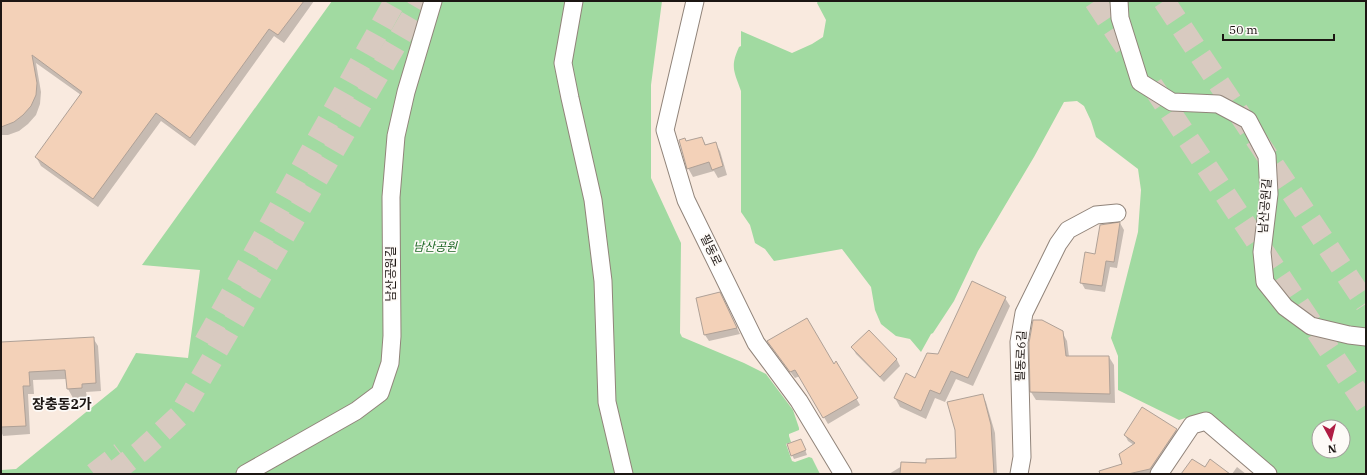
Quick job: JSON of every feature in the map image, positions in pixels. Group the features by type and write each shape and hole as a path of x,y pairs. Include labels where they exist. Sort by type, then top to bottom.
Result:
{"street":[{"name":"남산공원길","path":"245,474 356,411 380,393 390,363 392,336 391,197 396,136 406,92 433,1"},
{"path":"574,1 563,63 593,200 603,281 607,402 624,474"},
{"name":"필동로","path":"695,1 665,130 686,200 756,343 799,401 843,474"},
{"name":"남산공원길","path":"1119,1 1120,18 1140,82 1172,102 1218,104 1248,120 1267,156 1269,194 1262,252 1265,282 1285,307 1311,326 1349,335 1366,336"},
{"name":"필동로6길","path":"1019,474 1022,457 1019,342 1024,313 1058,244 1068,230 1096,215 1118,213"},
{"path":"1159,474 1192,425 1206,421 1268,474"}],"green space":[{"name":"남산공원","path":"332,1 662,1 651,85 651,178 681,243 680,333 682,337 766,374 793,410 799,428 799,430 789,434 791,442 786,444 792,461 795,462 809,457 812,458 820,474 1,474 1,470 16,469 117,387 136,353 188,358 200,270 142,265"},
{"path":"818,1 1366,1 1366,474 1277,474 1205,412 1179,420 1118,390 1118,356 1111,338 1138,232 1141,190 1138,169 1096,137 1084,106 1077,101 1064,102 1034,157 978,251 954,301 931,334 921,352 910,339 896,336 881,324 875,310 871,287 842,249 774,261 765,249 755,243 750,225 741,212 741,91 734,69 736,54 741,46 741,31 792,53 823,37 826,20 817,3"}],"building":[{"path":"1,1 304,1 278,35 269,29 190,138 156,113 93,199 35,157 82,92 32,55 37,83 36,95 31,106 23,115 14,122 1,127"},
{"path":"702,137 705,145 716,142 723,166 712,170 709,162 687,169 679,140 685,138 686,141"},
{"path":"1120,222 1114,262 1106,261 1102,286 1080,283 1085,252 1095,254 1100,225"},
{"path":"972,281 1006,297 968,378 951,371 940,394 930,390 921,411 894,398 906,373 915,378 927,353 938,354"},
{"path":"720,292 737,328 704,335 696,298"},
{"path":"807,318 834,364 836,361 858,398 823,418 795,370 790,372 767,341"},
{"path":"1033,320 1042,320 1063,331 1066,356 1109,356 1110,394 1030,392 1029,343"},
{"path":"869,330 897,359 880,377 851,347"},
{"path":"94,337 96,383 82,384 82,388 67,389 65,370 29,372 30,386 23,386 26,426 1,427 1,342"},
{"path":"983,394 991,425 994,474 900,474 901,462 926,463 926,459 956,458 955,430 947,402"},
{"path":"1142,407 1177,429 1150,469 1128,474 1100,474 1099,471 1122,464 1119,454 1135,443 1124,435"},
{"path":"801,439 806,450 791,456 787,444"},
{"path":"1192,459 1205,467 1210,459 1230,474 1181,474"}],"tunnel":[{"path":"205,342 395,1"},
{"path":"112,474 141,451 179,416 421,1"},
{"path":"1095,1 1131,55"},
{"path":"1164,1 1366,304"},
{"path":"1152,85 1366,405"},
{"path":"94,474 121,453"}],"district":[{"name":"장충동2가","path":"62,404"}]}
